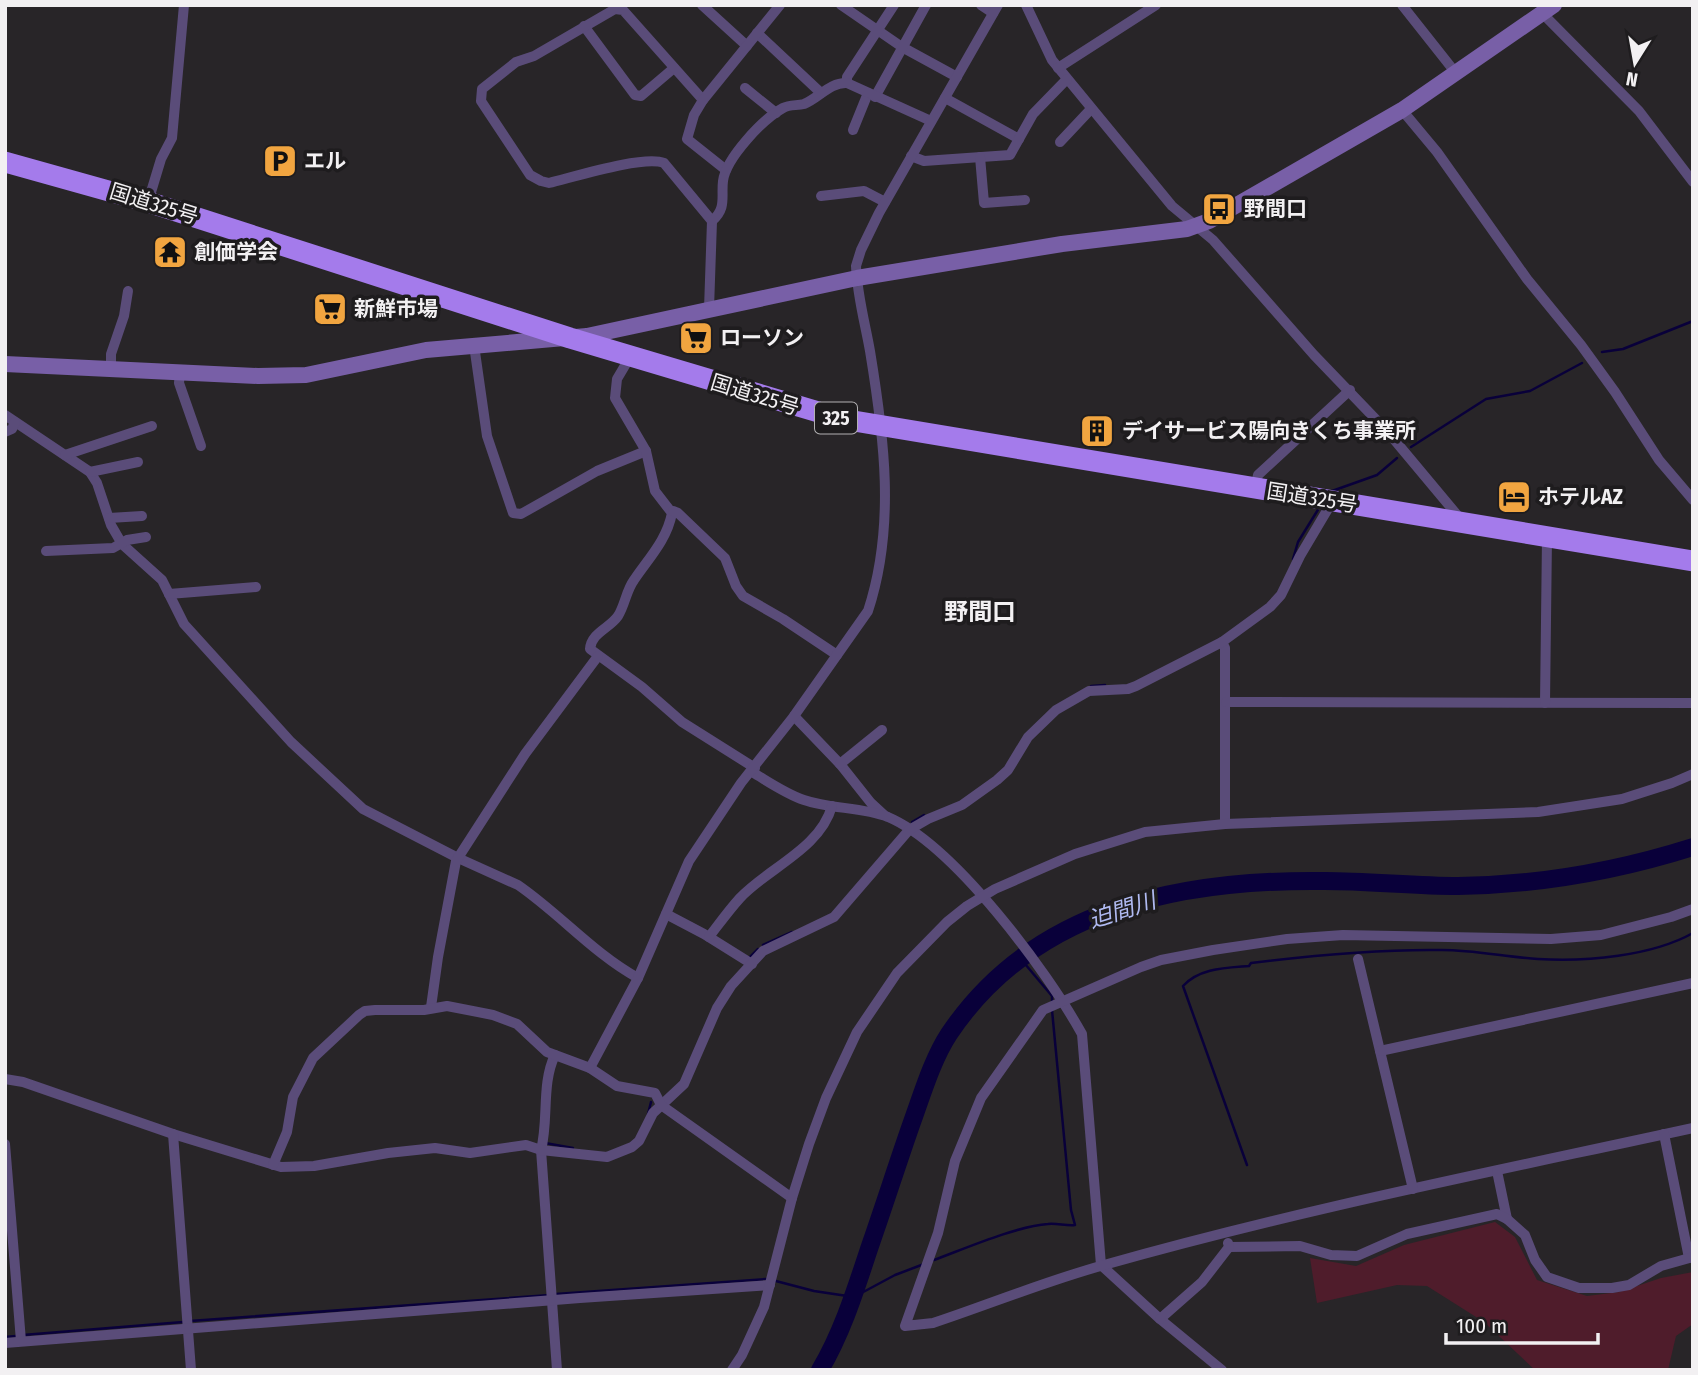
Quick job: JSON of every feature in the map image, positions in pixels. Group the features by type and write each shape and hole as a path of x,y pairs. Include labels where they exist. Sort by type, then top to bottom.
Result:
{"highway":[{"name":"国道325号","path":"5,162 148,202 570,338 811,412 882,427 1693,561"}],"street":[{"path":"148,202 161,159 172,138 184,5"},
{"path":"702,5 747,46"},
{"path":"726,170 687,139 694,115 780,5"},
{"path":"841,5 902,47 957,78"},
{"path":"847,83 848,77 894,5"},
{"path":"853,130 926,5"},
{"path":"590,1068 638,978 689,861 741,783 754,770 794,716 868,611 874,593 883,534 885,462 882,427 856,266 885,202 995,9 981,5"},
{"path":"1026,5 1052,60 1172,206 1213,240 1314,355 1387,430 1464,523"},
{"path":"1058,68 1156,5"},
{"path":"1402,5 1455,72"},
{"path":"704,100 623,10 615,9 534,56 516,62 482,89 481,101 530,174 541,181 550,183 656,160 664,163 712,220 709,309"},
{"path":"5,364 289,377 415,352 570,338 636,327 857,278 1062,244 1198,227 1402,110 1548,9 1639,111 1693,182"},
{"path":"584,26 635,95 641,96 674,68"},
{"path":"757,33 821,93"},
{"path":"911,156 924,161 1010,155 1032,114 1067,79"},
{"path":"712,220 718,215 725,195 723,184 726,170 755,131 786,106 803,105 839,82 847,83 931,121"},
{"path":"744,88 776,113"},
{"path":"945,98 1019,139"},
{"path":"1060,142 1091,109"},
{"path":"1402,110 1437,152 1527,279 1581,345 1659,460 1693,500"},
{"path":"979,157 984,203 1025,200"},
{"path":"821,196 864,191 885,202"},
{"path":"111,368 111,354 124,316 128,291"},
{"path":"474,345 487,436 513,513 521,514 597,471 646,451"},
{"path":"630,357 617,379 615,398 646,451 655,491 725,558 743,596 837,656"},
{"path":"180,371 179,383 201,446"},
{"path":"1255,489 1258,475 1350,390"},
{"path":"5,432 12,429 10,418"},
{"path":"10,418 90,472 97,483 108,518 122,544 162,580 184,624 291,742 363,809 518,886 537,898 606,958 638,978"},
{"path":"65,455 152,426"},
{"path":"90,472 138,462"},
{"path":"5,1079 23,1082 273,1165 314,1166 435,1148 470,1153 526,1144 541,1150 607,1157 621,1152 639,1140 653,1112 684,1084 717,1009 757,957 772,946 834,917 909,830 962,805 997,780 1008,770 1035,728 1074,698 1097,690 1128,690 1222,642 1256,619 1282,595 1300,556 1332,502"},
{"path":"673,511 654,555 632,582 619,615 590,644 590,649 642,687 681,722 799,798 887,817"},
{"path":"108,518 142,516"},
{"path":"46,551 113,548 127,540 146,537"},
{"path":"1545,703 1547,537"},
{"path":"169,594 256,587"},
{"path":"1222,642 1225,648 1226,702 1225,824"},
{"path":"431,1007 458,858 518,763 598,656"},
{"path":"1226,702 1693,704"},
{"path":"794,716 840,764 871,803 954,866 1063,1000 1082,1034 1101,1265 1215,1368"},
{"path":"840,764 882,730"},
{"path":"732,1370 754,1332 770,1286 792,1198 826,1098 857,1032 897,973 947,922 982,898 1051,864 1114,840 1145,832 1225,824 1538,812 1622,799 1693,775"},
{"path":"709,937 740,898 820,830 829,818 832,806"},
{"path":"1693,909 1671,918 1601,935 1551,939 1377,934 1275,941 1161,960 1043,1010 981,1098 955,1161 938,1233 905,1326 933,1323 1101,1265 1226,1233 1374,1196 1693,1128"},
{"path":"666,914 752,964"},
{"path":"1358,959 1413,1189"},
{"path":"1380,1051 1693,983"},
{"path":"273,1165 287,1132 293,1097 313,1058 365,1011 459,1007 502,1017 517,1024 540,1046 555,1055 590,1068 617,1086 655,1093 661,1105 792,1198"},
{"path":"555,1055 547,1091 546,1125 541,1150 557,1370"},
{"path":"173,1134 191,1370"},
{"path":"1229,1247 1300,1246 1331,1255 1356,1256 1407,1234 1497,1214 1525,1235 1535,1260 1547,1277 1579,1287 1612,1288 1629,1285 1661,1266 1691,1257 1664,1134"},
{"path":"5,1144 21,1341"},
{"path":"1497,1171 1507,1219"},
{"path":"1160,1319 1202,1282 1229,1247 1226,1233"},
{"path":"5,1343 580,1297 770,1286"}],"shaded area":[{"path":"1495,1222 1515,1237 1537,1280 1587,1296 1619,1292 1661,1278 1693,1272 1693,1324 1676,1336 1668,1370 1535,1370 1484,1322 1427,1286 1397,1285 1317,1303 1310,1258 1356,1266 1404,1245"}],"waterway":[{"path":"1602,352 1623,349 1693,321"},
{"path":"1411,447 1486,399 1530,391 1582,363"},
{"path":"1332,491 1377,475 1397,458"},
{"path":"1293,559 1298,542 1319,508"},
{"path":"1091,686 1105,685"},
{"path":"912,822 924,815"},
{"name":"迫間川","path":"820,1370 848,1309 923,1090 943,1044 984,991 1024,956 1068,929 1115,909 1166,895 1218,886 1325,881 1458,886 1518,883 1606,870 1693,847"},
{"path":"763,945 792,932"},
{"path":"1247,1165 1183,986 1197,976 1213,970 1249,966 1251,963 1394,950 1454,950 1538,959 1597,958 1639,952 1677,941 1693,933"},
{"path":"748,959 758,949"},
{"path":"1020,958 1052,996 1052,1003"},
{"path":"934,1260 1021,1229 1048,1224 1075,1225 1071,1210 1052,1010"},
{"path":"648,1114 651,1102"},
{"path":"545,1143 573,1148"},
{"name":"迫間川","path":"772,1280 814,1291 854,1297 895,1275 924,1264"},
{"path":"556,1294 766,1279"},
{"path":"190,1321 550,1295"},
{"path":"23,1335 183,1322"},
{"path":"5,1337 16,1336"}],"place":[{"name":"エル","path":"280,161"},
{"name":"野間口","path":"1219,209"},
{"name":"創価学会","path":"170,252"},
{"name":"新鮮市場","path":"330,309"},
{"name":"ローソン","path":"696,338"},
{"name":"デイサービス陽向きくち事業所","path":"1097,431"},
{"name":"ホテルAZ","path":"1514,497"}],"district":[{"name":"野間口","path":"980,612"}]}
